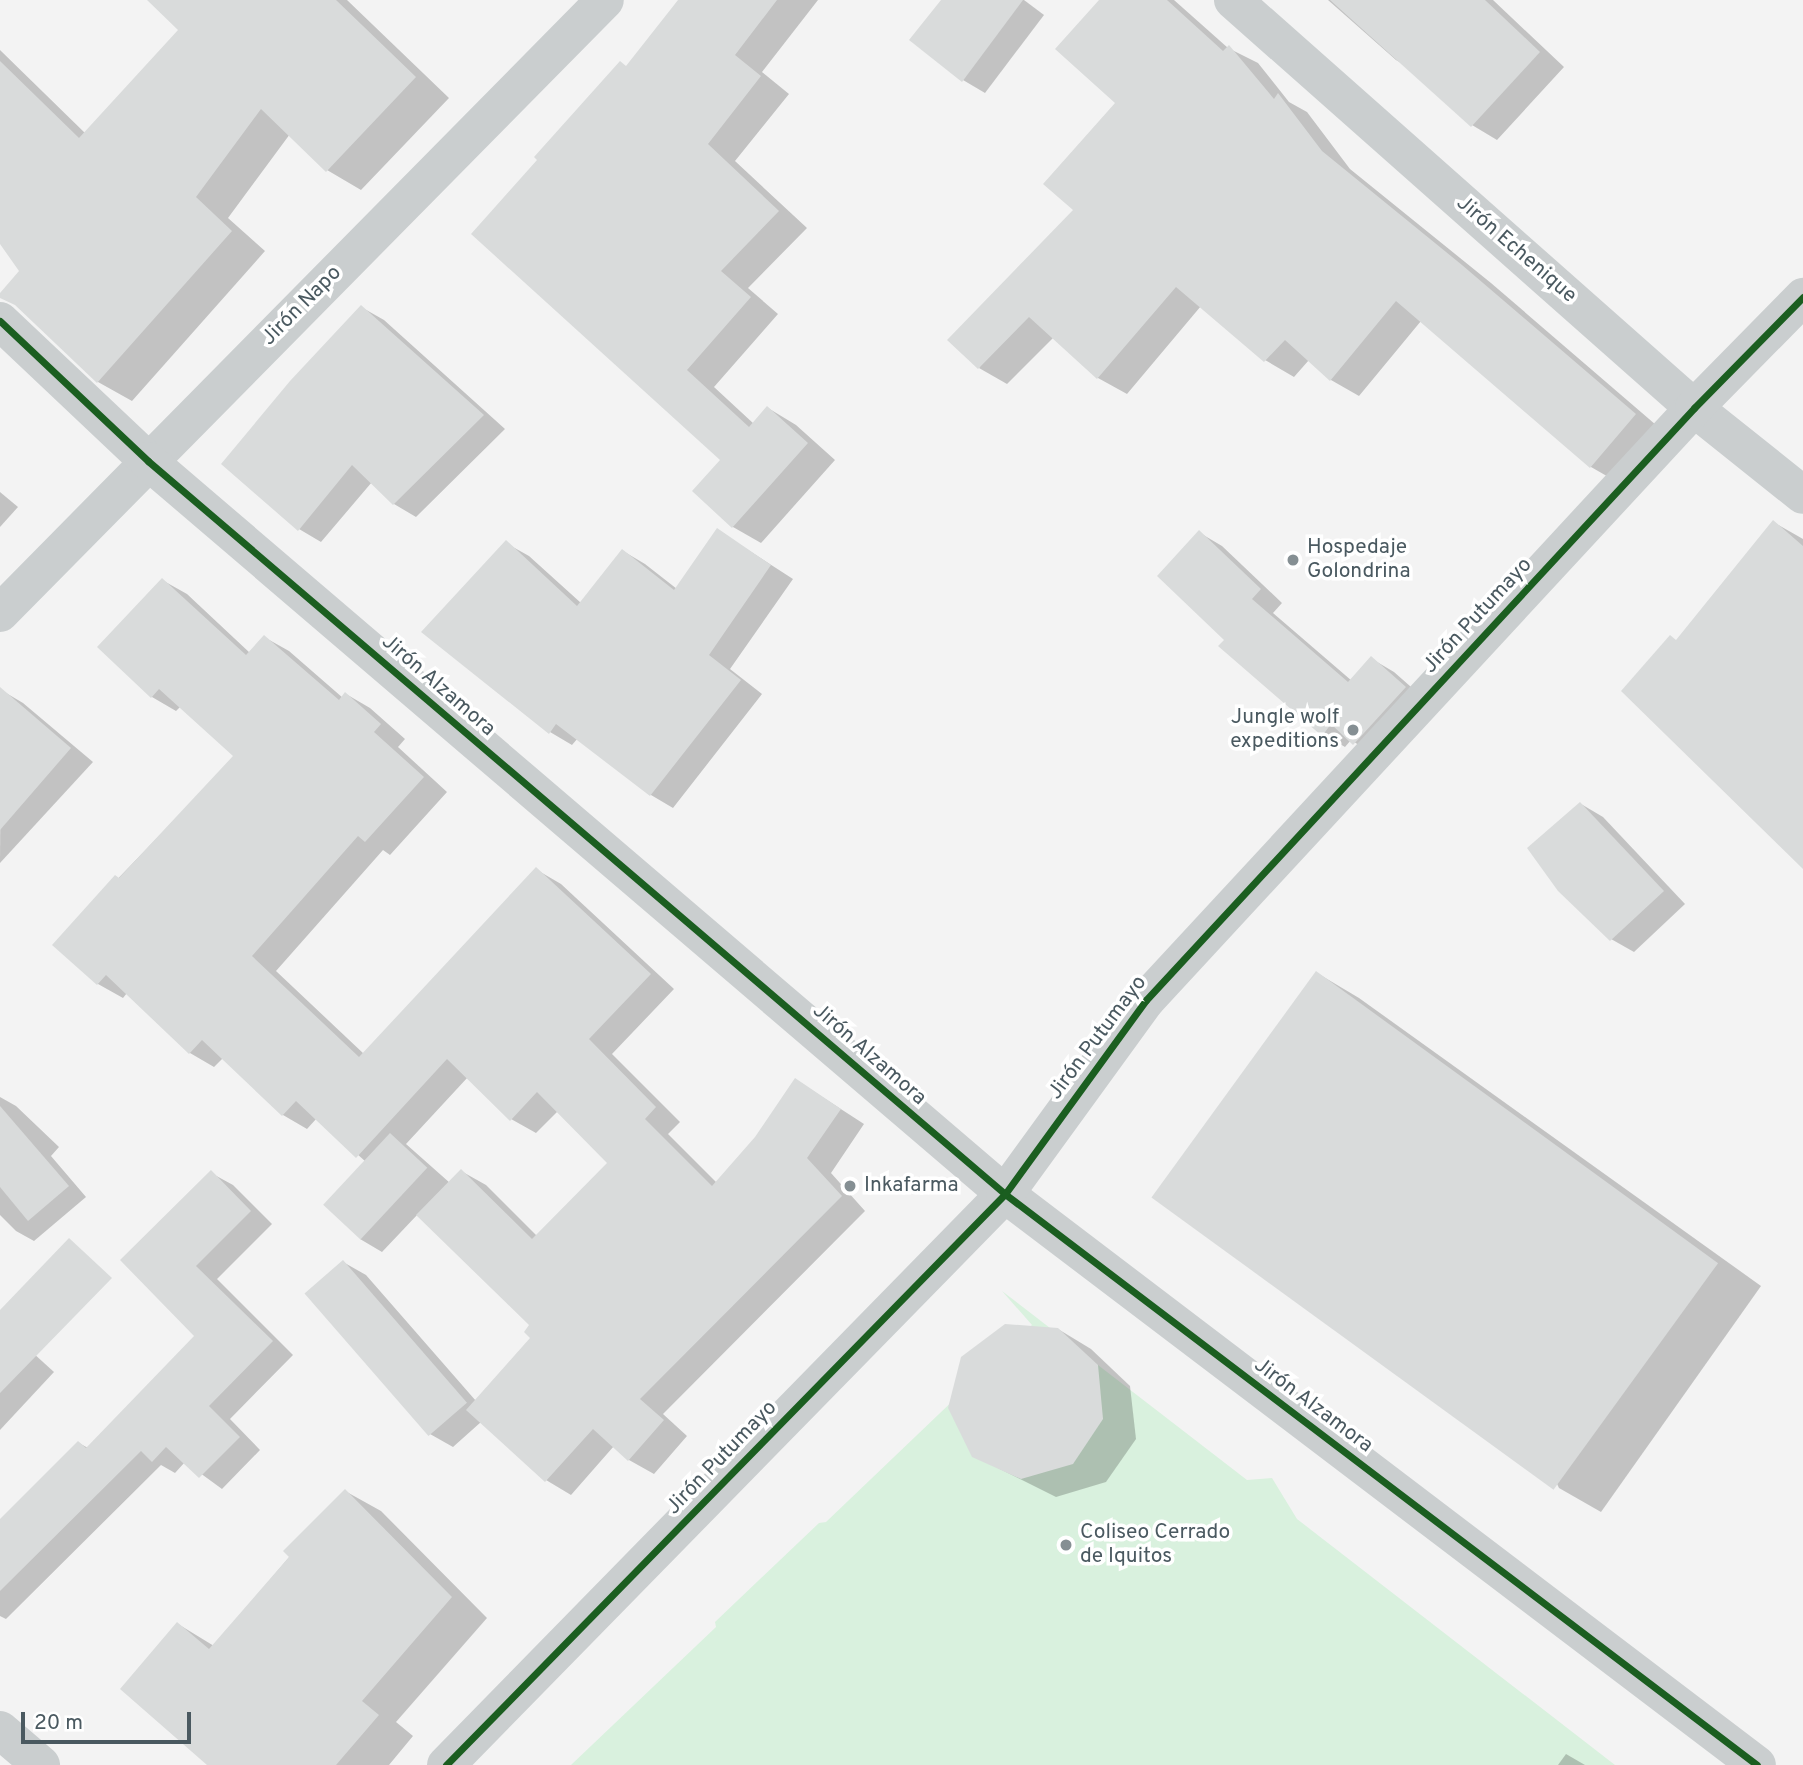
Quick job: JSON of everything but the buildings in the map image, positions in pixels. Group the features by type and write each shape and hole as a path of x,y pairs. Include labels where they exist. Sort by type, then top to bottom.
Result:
{"street":[{"name":"Jirón Napo","path":"0,613 605,0"},
{"name":"Jirón Echenique","path":"1233,0 1694,408 1803,495"},
{"name":"Jirón Putumayo","path":"446,1765 1005,1194 1146,1000 1694,408 1803,297"},
{"name":"Jirón Alzamora","path":"0,321 148,461 1005,1194 1757,1765"},
{"path":"0,1730 41,1765"}],"green space":[{"name":"Coliseo Cerrado de Iquitos","path":"1002,1291 1247,1480 1272,1478 1297,1519 1615,1765 571,1765 716,1627 715,1622 819,1523 826,1522 1032,1325"}],"cycle path":[{"path":"446,1765 1005,1194 1146,1000 1694,408 1803,297"},
{"path":"0,321 148,461 1005,1194 1757,1765"}],"place":[{"name":"Hospedaje Golondrina","path":"1293,560"},
{"name":"Jungle wolf expeditions","path":"1353,730"},
{"name":"Inkafarma","path":"850,1186"},
{"name":"Coliseo Cerrado de Iquitos","path":"1066,1545"}]}
